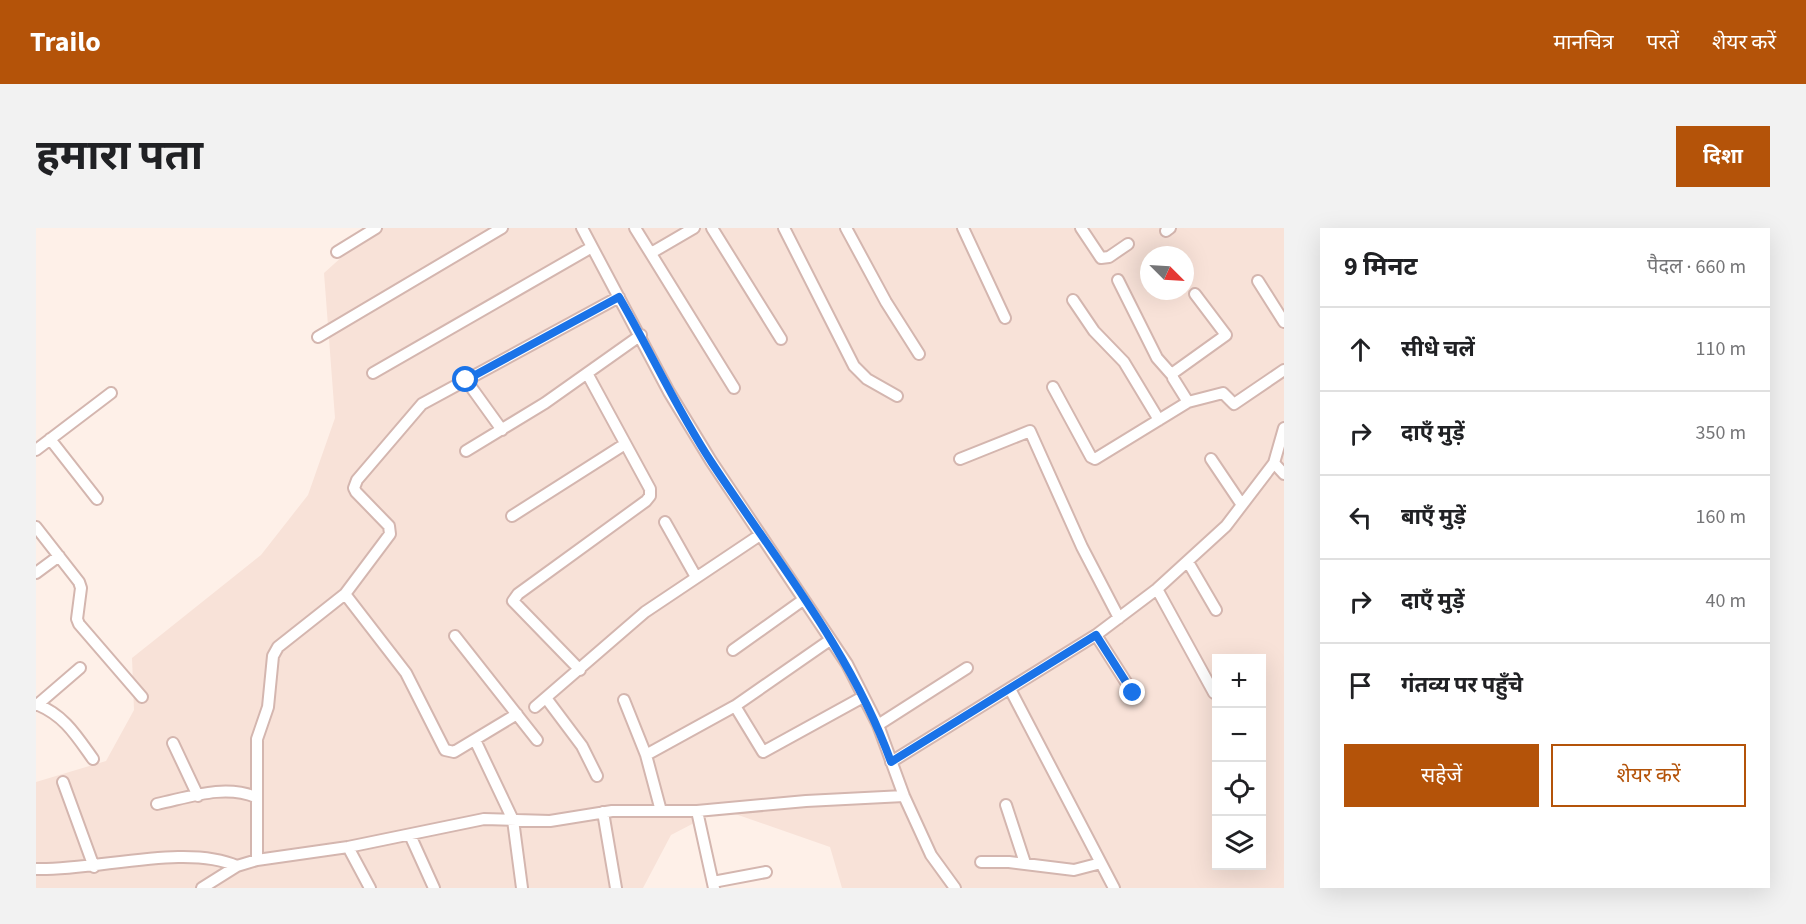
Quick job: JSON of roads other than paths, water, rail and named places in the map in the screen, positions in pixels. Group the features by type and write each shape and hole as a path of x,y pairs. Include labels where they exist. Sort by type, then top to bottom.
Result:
{"street":[{"path":"337,252 376,228"},
{"path":"318,337 502,228"},
{"path":"582,228 641,335 669,392 760,535 847,664 878,725 904,796 931,855 955,888"},
{"path":"635,228 734,388"},
{"path":"651,254 694,228"},
{"path":"712,228 781,339"},
{"path":"784,228 854,366 867,379 897,396"},
{"path":"846,228 886,302 919,354"},
{"path":"963,228 1005,318"},
{"path":"1081,228 1101,258 1109,257 1128,244"},
{"path":"373,373 592,247"},
{"path":"1118,280 1157,358 1173,375 1188,402"},
{"path":"1258,281 1284,322"},
{"path":"1173,375 1226,335 1195,294"},
{"path":"256,860 257,739 268,707 273,656 278,647 345,594 387,539 391,530 356,492 355,484 422,404 619,297"},
{"path":"1073,300 1094,331 1124,362 1159,420"},
{"path":"466,451 588,375 641,335"},
{"path":"1053,387 1091,457 1095,459 1188,402 1223,393 1233,404 1284,370"},
{"path":"580,670 513,601 518,594 650,496 650,489 588,375"},
{"path":"466,380 502,430"},
{"path":"36,450 111,393"},
{"path":"891,762 1096,635 1157,589 1218,534 1242,505 1274,463 1284,428"},
{"path":"960,459 1030,431 1087,557 1119,618"},
{"path":"50,439 97,499"},
{"path":"512,516 625,444"},
{"path":"1211,459 1242,505"},
{"path":"1274,463 1284,474"},
{"path":"665,522 696,578"},
{"path":"36,527 81,588 79,624 142,697"},
{"path":"535,707 645,612 760,535"},
{"path":"36,573 59,556"},
{"path":"1188,562 1216,610"},
{"path":"1157,589 1212,689"},
{"path":"345,594 405,673 445,750 454,752 516,714"},
{"path":"732,650 803,600"},
{"path":"1096,635 1133,693"},
{"path":"455,636 537,740"},
{"path":"646,755 735,706 830,640"},
{"path":"80,668 36,705 57,714 67,723 93,759"},
{"path":"878,725 967,668"},
{"path":"1010,689 1114,888"},
{"path":"735,706 763,752 863,697"},
{"path":"546,698 582,746 597,776"},
{"path":"624,700 646,755 661,811"},
{"path":"475,740 513,820 522,888"},
{"path":"173,743 198,796"},
{"path":"63,782 94,867"},
{"path":"157,804 236,790 256,797"},
{"path":"202,888 237,866 256,860 348,847 484,819 550,821 603,812 697,811 806,801 904,796"},
{"path":"1006,805 1024,863"},
{"path":"697,811 714,885 766,872"},
{"path":"603,812 616,888"},
{"path":"410,835 435,888"},
{"path":"348,847 370,888"},
{"path":"36,870 94,867 198,856 219,859 237,866"},
{"path":"981,862 1024,863 1074,870 1101,863"}]}
